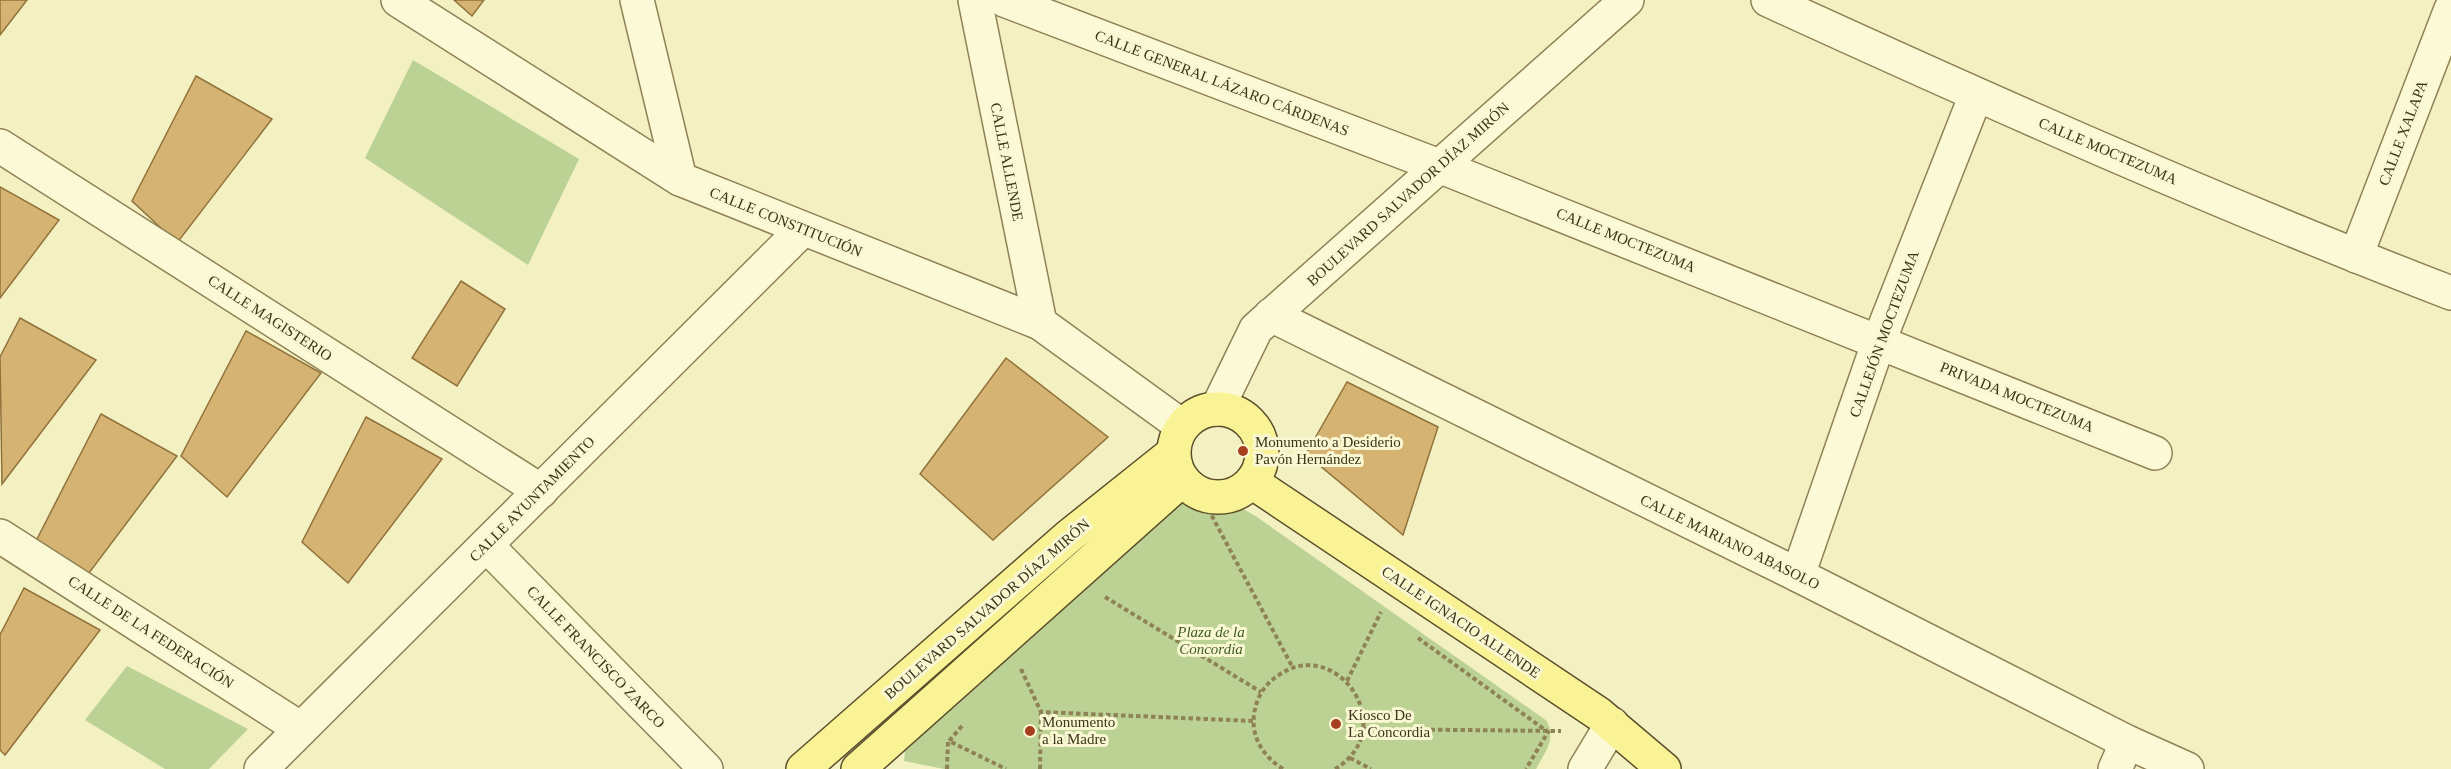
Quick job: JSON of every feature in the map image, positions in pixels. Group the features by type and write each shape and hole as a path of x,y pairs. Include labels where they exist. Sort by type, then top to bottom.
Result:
{"main road":[{"path":"858,769 1198,482 1203,412 1217,409 1232,411 1255,429 1261,443 1262,458 1252,482 1241,492 1198,482"},
{"name":"BOULEVARD SALVADOR DÍAZ MIRÓN","path":"803,769 838,758 1069,536 1198,482"},
{"name":"CALLE IGNACIO ALLENDE","path":"1252,482 1612,724 1664,769"}],"street":[{"name":"CALLE CONSTITUCIÓN","path":"398,0 680,179 1040,323 1198,482"},
{"path":"637,0 680,179"},
{"name":"CALLE ALLENDE","path":"975,0 1040,323"},
{"name":"CALLE GENERAL LÁZARO CÁRDENAS","path":"1004,0 1439,166"},
{"name":"BOULEVARD SALVADOR DÍAZ MIRÓN","path":"1217,409 1256,329 1627,0"},
{"name":"CALLE MOCTEZUMA","path":"1768,0 1976,96 2356,256 2451,293"},
{"name":"CALLE XALAPA","path":"2356,256 2451,9"},
{"name":"CALLEJÓN MOCTEZUMA","path":"1797,575 1879,341 1976,96"},
{"name":"CALLE MAGISTERIO","path":"0,146 541,491"},
{"name":"CALLE MOCTEZUMA","path":"1439,166 1879,341"},
{"name":"CALLE AYUNTAMIENTO","path":"261,769 803,229"},
{"name":"CALLE MARIANO ABASOLO","path":"1272,315 1797,575 2121,756 2187,769"},
{"name":"PRIVADA MOCTEZUMA","path":"1879,341 2155,453"},
{"name":"CALLE DE LA FEDERACIÓN","path":"0,536 301,729"},
{"name":"CALLE FRANCISCO ZARCO","path":"486,545 706,769"},
{"path":"1585,769 1612,724"}],"path":[{"path":"1198,482 1293,668"},
{"path":"1101,595 1261,692"},
{"path":"1372,606 1390,619"},
{"path":"1347,681 1381,612"},
{"path":"1409,632 1548,732"},
{"path":"1019,664 1041,712 1040,769"},
{"path":"1282,769 1272,762 1262,750 1253,721 1255,706 1261,692 1270,681 1293,668 1322,668 1347,681 1361,704 1363,729 1359,745 1350,758 1335,769"},
{"path":"1041,712 1253,721"},
{"path":"1363,729 1548,732 1612,724"},
{"path":"1526,769 1548,732"},
{"path":"1350,758 1371,769"}],"green space":[{"path":"413,60 579,159 528,265 365,158"},
{"name":"Plaza de la Concordia","path":"1197,490 1216,493 1257,517 1547,721 1550,740 1536,769 944,769 904,761 905,751 1184,494"},
{"path":"127,666 248,729 209,769 165,769 85,720"}],"building":[{"path":"0,0 27,0 0,35"},
{"path":"454,0 484,0 472,16"},
{"path":"196,76 272,119 177,243 132,201"},
{"path":"0,187 59,220 0,298"},
{"path":"461,281 505,309 457,386 412,358"},
{"path":"20,318 96,360 2,484 0,357"},
{"path":"246,331 321,373 227,497 181,456"},
{"path":"1006,358 1108,437 993,540 920,474"},
{"path":"1347,382 1438,427 1403,535 1306,454"},
{"path":"101,414 177,456 83,581 37,539"},
{"path":"366,417 442,459 348,583 302,542"},
{"path":"24,588 100,630 5,755 0,750 0,635"}],"place":[{"name":"Monumento a Desiderio Pavón Hernández","path":"1243,451"},
{"name":"Kiosco De La Concordia","path":"1336,724"},
{"name":"Monumento a la Madre","path":"1030,731"}]}
